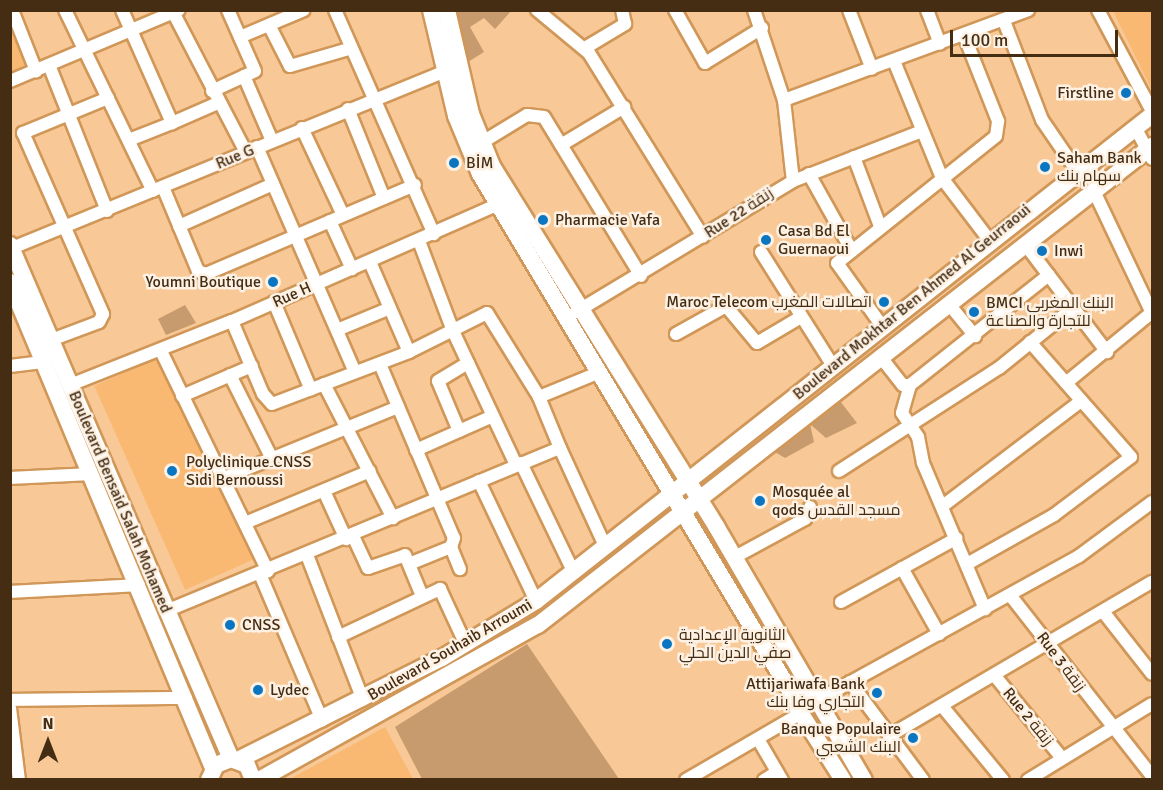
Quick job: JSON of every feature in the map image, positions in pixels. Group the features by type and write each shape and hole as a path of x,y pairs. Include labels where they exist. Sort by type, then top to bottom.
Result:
{"street":[{"path":"12,10 36,71"},
{"path":"65,10 82,52 179,226 203,274 415,185"},
{"path":"122,10 172,123"},
{"path":"129,140 172,123 215,97 255,66 228,10"},
{"path":"240,37 304,10"},
{"path":"335,10 371,99 415,185 434,234"},
{"path":"431,10 451,69 504,201"},
{"path":"447,10 451,69 464,138 574,313 699,498 864,780"},
{"path":"537,10 585,48 624,107 703,237"},
{"path":"585,48 625,24 621,10"},
{"path":"675,10 705,63 762,28"},
{"path":"754,10 762,28 784,100 793,181"},
{"path":"849,10 872,69"},
{"path":"927,10 940,44"},
{"path":"784,100 1004,21 1028,10"},
{"path":"1098,10 1152,113"},
{"path":"10,81 131,32 175,11 215,97 273,184 355,372"},
{"path":"1004,21 1042,120 1077,171"},
{"path":"269,25 290,66 349,49"},
{"path":"882,326 838,268 851,249 999,130 964,35"},
{"path":"894,61 942,178 990,241"},
{"path":"49,65 107,211"},
{"name":"Rue G","path":"11,247 66,228 371,99 451,69"},
{"path":"244,76 272,141"},
{"path":"51,340 103,317 23,133 68,112 108,98"},
{"path":"561,145 624,107"},
{"path":"348,109 384,198"},
{"path":"481,143 534,113 544,117 641,276"},
{"name":"Boulevard Mokhtar Ben Ahmed Al Geurraoui","path":"673,491 1152,113"},
{"path":"1135,127 1151,152"},
{"path":"302,128 343,215"},
{"name":"Rue 22 زنقة","path":"574,313 641,276 793,181 922,131"},
{"name":"Boulevard Mokhtar Ben Ahmed Al Geurraoui","path":"684,510 1094,191 1151,152"},
{"path":"854,157 880,226"},
{"path":"809,174 851,249"},
{"path":"179,226 273,184"},
{"path":"1066,383 1107,352 1152,313 1148,293 1094,191"},
{"name":"Rue H","path":"70,385 161,351 232,321 419,241 504,201"},
{"path":"330,221 352,269"},
{"path":"419,241 453,331 493,416 574,573"},
{"path":"1025,244 1107,352"},
{"name":"Boulevard Bensaid Salah Mohamed","path":"11,247 166,611 235,759 253,780"},
{"path":"761,252 833,366"},
{"path":"370,262 410,352"},
{"path":"985,609 901,405 910,385 975,336 1049,275"},
{"name":"Boulevard Bensaid Salah Mohamed","path":"10,282 186,698 212,774"},
{"path":"274,302 310,390"},
{"path":"948,303 975,336"},
{"path":"676,333 726,306 757,343 801,317"},
{"path":"337,330 390,308"},
{"path":"839,471 912,429 1073,308"},
{"path":"574,313 600,372 673,491 843,780"},
{"path":"232,321 272,404 410,352 482,314 491,315 539,397 606,548"},
{"path":"967,564 1054,514 1131,457 1030,342"},
{"path":"161,351 245,523 322,720"},
{"path":"880,356 903,385 910,385"},
{"path":"10,366 45,362"},
{"path":"459,431 438,381 468,363"},
{"path":"380,364 454,538 451,547 460,569"},
{"path":"182,396 252,366"},
{"path":"539,397 600,372"},
{"path":"230,375 272,459"},
{"path":"324,384 393,518"},
{"path":"944,505 1081,401"},
{"path":"224,478 398,407"},
{"path":"416,450 493,416"},
{"path":"166,611 350,538 560,448"},
{"path":"245,523 370,471"},
{"path":"10,478 91,474"},
{"path":"479,481 536,601"},
{"path":"324,491 368,568 401,554 409,564 422,596"},
{"name":"Boulevard Souhaib Arroumi","path":"212,774 235,759 322,720 466,645 536,601 574,573 673,491"},
{"path":"686,780 850,682 1079,556 1152,502"},
{"path":"735,557 805,519 810,507"},
{"name":"Boulevard Souhaib Arroumi","path":"259,780 527,633 684,510"},
{"path":"841,602 957,538"},
{"path":"409,564 451,547"},
{"path":"306,555 363,699"},
{"path":"902,568 939,633"},
{"path":"890,736 1105,614 1152,582"},
{"path":"10,592 139,585"},
{"path":"338,637 422,596 443,592 466,645"},
{"name":"Rue 3 زنقة","path":"1010,595 1152,778"},
{"path":"1105,614 1152,674"},
{"name":"Rue 2 زنقة","path":"995,676 1061,757"},
{"path":"850,682 923,780"},
{"path":"10,700 186,698"},
{"path":"1028,780 1061,757 1152,704"},
{"path":"942,706 1003,780"},
{"path":"10,708 19,780"},
{"path":"758,739 779,776 764,780"}],"shaded area":[{"path":"457,11 511,11 495,29 484,18 470,27 484,52 468,62"},
{"path":"1113,11 1152,11 1152,90"},
{"path":"10,22 27,66 11,73 10,73"},
{"path":"185,305 196,323 166,335 158,319"},
{"name":"Polyclinique ِCNSS Sidi Bernoussi","path":"162,356 253,560 185,590 94,386"},
{"path":"840,401 857,423 826,438 810,424 814,442 785,458 770,449"},
{"path":"527,644 619,779 422,779 395,727"},
{"path":"385,727 413,779 290,779"}],"place":[{"name":"Firstline","path":"1126,93"},
{"name":"BİM","path":"454,163"},
{"name":"Saham Bank سهام بنك","path":"1045,167"},
{"name":"Pharmacie Yafa","path":"543,220"},
{"name":"Casa Bd El Guernaoui","path":"766,240"},
{"name":"Inwi","path":"1042,251"},
{"name":"Youmni Boutique","path":"273,282"},
{"name":"Maroc Telecom اتصالات المغرب","path":"884,302"},
{"name":"BMCI البنك المغربي للتجارة والصناعة","path":"974,312"},
{"name":"Polyclinique ِCNSS Sidi Bernoussi","path":"172,471"},
{"name":"Mosquée al qods مسجد القدس","path":"760,501"},
{"name":"CNSS","path":"230,625"},
{"name":"الثانوية الإعدادية صفي الدين الحلي","path":"667,644"},
{"name":"Lydec","path":"258,690"},
{"name":"Attijariwafa Bank التجاري وفا بنك","path":"877,693"},
{"name":"Banque Populaire البنك الشعبي","path":"913,738"}]}
